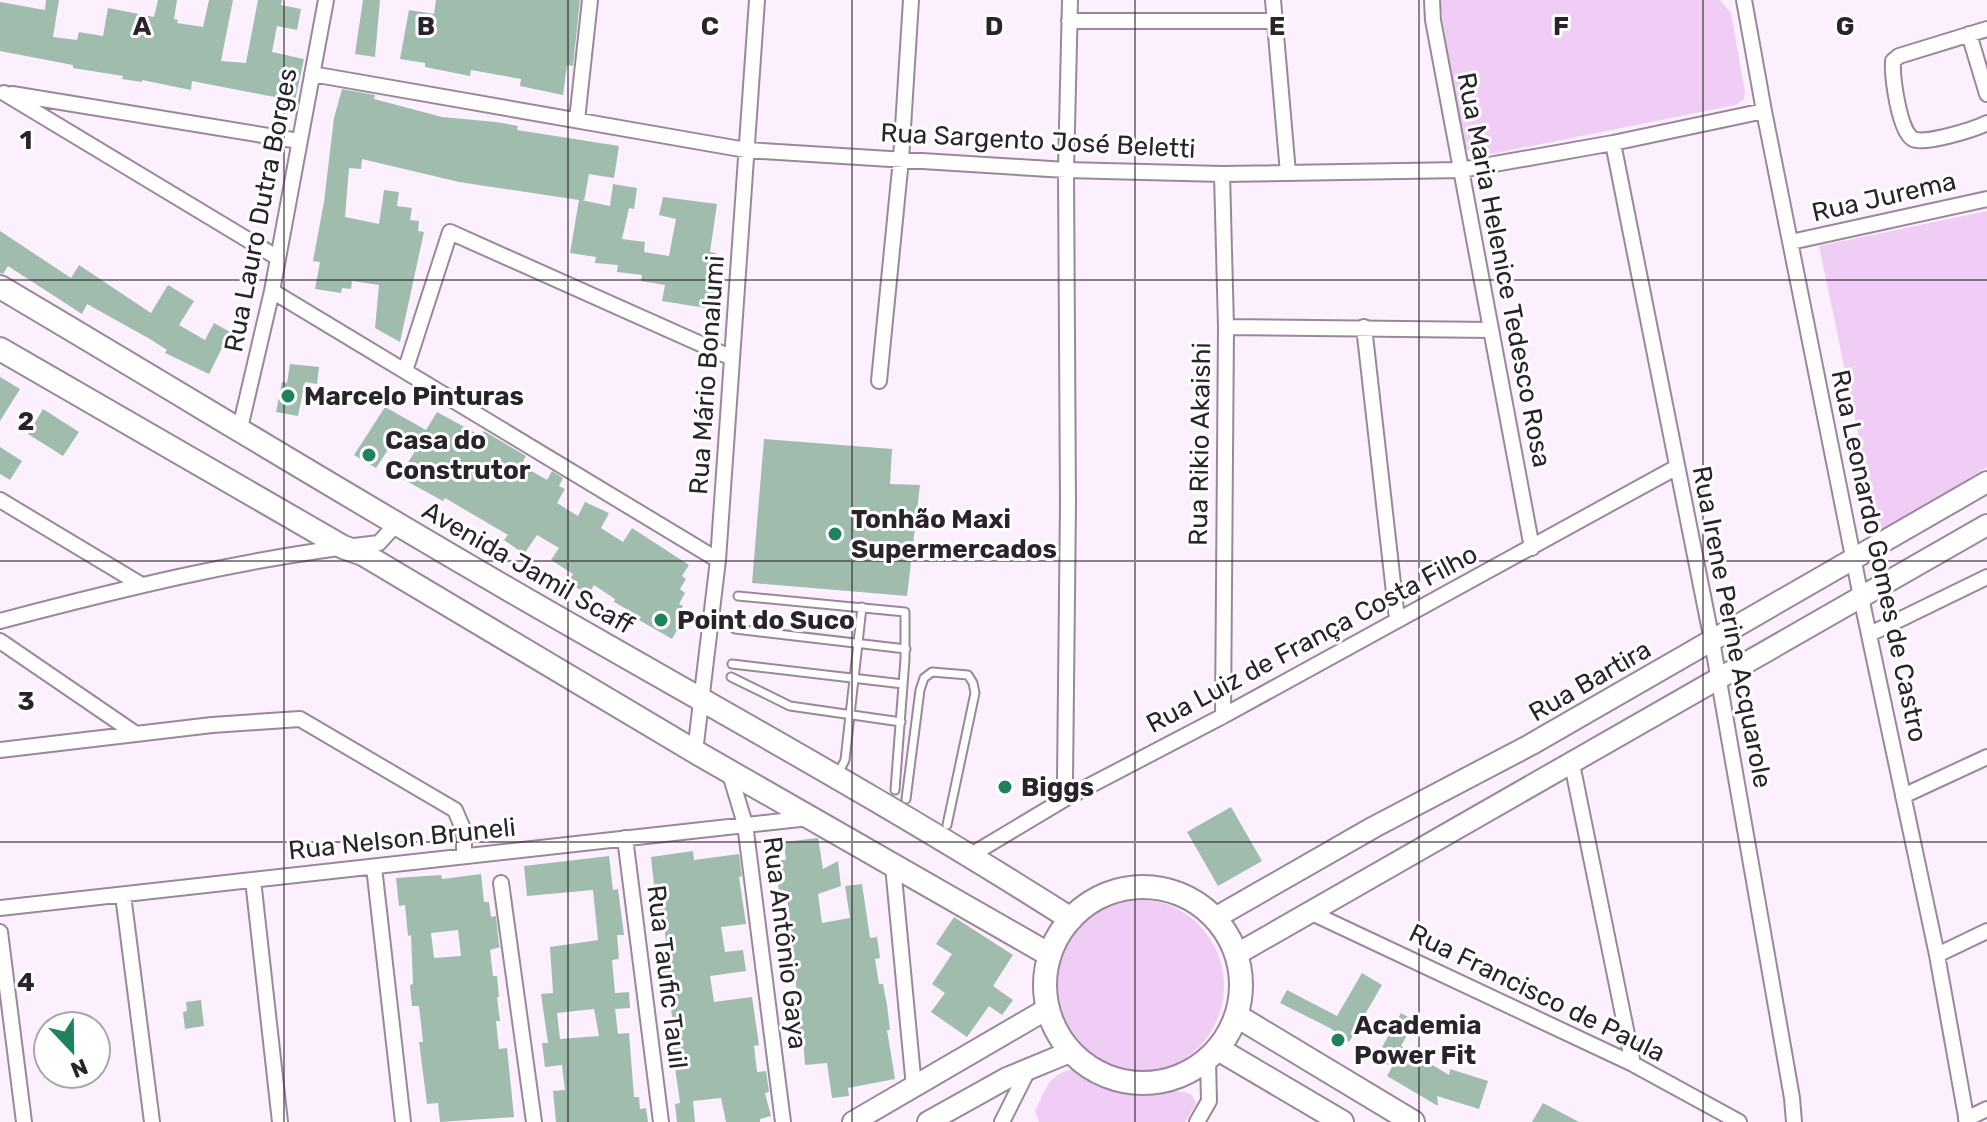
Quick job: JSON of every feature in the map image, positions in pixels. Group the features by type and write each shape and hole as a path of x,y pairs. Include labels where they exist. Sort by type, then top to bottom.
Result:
{"main road":[{"name":"Avenida Jamil Scaff","path":"0,287 396,524 971,855 1071,919"},
{"path":"0,349 343,547 363,554 695,752 1050,955"},
{"path":"1127,888 1159,888 1189,898 1215,918 1237,954 1242,985 1237,1016 1213,1055 1193,1070 1161,1081 1128,1082 1097,1072 1070,1052 1056,1032 1047,1009 1045,982 1050,955 1058,936 1071,919 1096,899 1127,888"},
{"path":"1237,1016 1413,1122"},
{"path":"1213,1055 1342,1122"}],"street":[{"name":"Rua Lauro Dutra Borges","path":"240,428 272,291 326,0"},
{"path":"577,120 590,0"},
{"name":"Rua Mário Bonalumi","path":"695,752 718,560 757,0"},
{"path":"879,381 901,159 911,0"},
{"path":"1068,797 1065,780 1068,503 1066,170 1070,0"},
{"path":"1273,0 1288,173"},
{"name":"Rua Maria Helenice Tedesco Rosa","path":"1432,0 1532,548"},
{"name":"Rua Leonardo Gomes de Castro","path":"1744,0 1861,597 1937,955 1967,1120"},
{"path":"1069,21 1274,21"},
{"path":"1987,29 1899,56 1893,61 1904,130 1911,138 1922,142 1987,123"},
{"path":"1969,34 1987,94"},
{"name":"Rua Sargento José Beletti","path":"312,74 746,150 1066,170 1222,174 1461,170 1613,143 1764,111"},
{"path":"2,92 299,141"},
{"path":"2,92 278,258"},
{"name":"Rua Irene Perine Acquarole","path":"1613,143 1719,678 1794,1122"},
{"name":"Rua Rikio Akaishi","path":"1222,174 1226,327 1223,716"},
{"name":"Rua Jurema","path":"1791,242 1987,199"},
{"path":"405,371 450,232 732,358"},
{"path":"272,291 718,560"},
{"path":"1226,327 1491,330"},
{"path":"1364,327 1397,619"},
{"name":"Rua Luiz de França Costa Filho","path":"971,855 1068,797 1223,716 1677,467"},
{"name":"Rua Bartira","path":"1215,918 1374,827 1530,745 1987,482"},
{"path":"0,500 140,584"},
{"path":"0,621 140,584 379,543 396,524"},
{"path":"1237,954 1987,525"},
{"path":"1870,634 1987,577"},
{"path":"0,641 136,734"},
{"path":"0,750 300,719 455,810 464,831 464,856"},
{"path":"1903,796 1987,757"},
{"path":"1572,764 1633,1064"},
{"name":"Rua Antônio Gaya","path":"729,771 745,824 783,1122"},
{"name":"Rua Nelson Bruneli","path":"0,908 809,818"},
{"name":"Rua Taufic Tauil","path":"625,838 661,1122"},
{"path":"893,866 914,1087"},
{"path":"374,867 403,1122"},
{"path":"253,880 280,1122"},
{"path":"501,883 534,1122"},
{"path":"123,895 152,1122"},
{"name":"Rua Francisco de Paula","path":"1312,913 1633,1064 1739,1122"},
{"path":"1937,955 1987,931"},
{"path":"0,932 24,1122"},
{"path":"853,1122 1047,1009"},
{"path":"928,1122 1029,1068 1070,1052"},
{"path":"1197,1122 1209,1101 1213,1055"},
{"path":"1002,1122 1029,1068"},
{"path":"1967,1120 1987,1109"}],"lane":[{"path":"738,596 905,612 906,649 895,790"},
{"path":"836,778 845,760 862,607"},
{"path":"735,629 906,649"},
{"path":"732,664 903,684"},
{"path":"906,799 924,678 932,672 968,675 975,693 947,825"},
{"path":"731,677 790,706 901,722"}],"shaded area":[{"path":"1440,0 1720,0 1731,13 1744,99 1736,105 1474,155 1462,145"},
{"path":"1987,211 1987,467 1879,533 1819,246"},
{"path":"1137,899 1170,905 1199,924 1218,953 1224,986 1218,1019 1199,1048 1170,1067 1137,1073 1104,1067 1075,1048 1056,1019 1050,986 1056,953 1075,924 1104,905"},
{"path":"1076,1068 1122,1089 1192,1095 1196,1104 1185,1122 1039,1122 1035,1111 1046,1088 1059,1074"}],"building":[{"path":"46,0 59,0 53,37 77,40 79,32 103,36 108,8 154,17 158,0 177,0 174,19 178,20 177,23 203,27 209,0 233,0 221,61 246,63 258,0 282,0 281,5 301,9 297,30 277,26 272,52 304,59 295,101 192,81 191,90 122,79 123,76 0,51 0,2 45,10"},
{"path":"363,0 380,0 375,57 355,54"},
{"path":"436,0 580,0 573,66 567,65 563,95 520,86 521,79 471,70 470,76 400,59 409,10 434,14"},
{"path":"342,89 375,95 374,99 442,117 496,122 518,126 517,130 619,146 614,178 589,174 584,201 610,206 613,184 637,188 634,209 629,208 622,239 645,242 644,252 669,256 676,219 659,215 663,197 717,204 710,252 716,253 710,275 717,276 712,309 662,301 665,285 641,281 642,275 617,272 618,265 595,263 596,257 570,253 579,200 459,182 362,159 361,169 349,168 345,217 379,224 384,190 399,192 397,206 412,208 410,220 419,221 418,231 424,232 400,342 375,328 379,285 352,281 351,289 342,288 341,293 315,289 320,262 313,261 334,118"},
{"path":"0,231 71,278 79,265 151,313 168,285 194,301 179,325 205,340 214,323 230,332 209,374 165,353 167,350 150,339 87,304 82,314 8,266 3,274 0,273"},
{"path":"290,364 319,367 317,384 305,382 298,416 276,412 282,382 287,383"},
{"path":"0,377 20,389 0,421"},
{"path":"385,407 426,430 437,412 481,436 484,431 526,456 521,465 547,480 552,471 563,478 559,486 565,489 557,503 578,516 585,502 609,513 601,528 623,542 632,528 689,565 682,576 686,579 680,589 685,593 677,617 683,620 672,639 639,620 641,617 614,602 615,599 594,585 588,595 568,582 573,574 551,560 559,548 537,535 524,554 504,540 508,535 445,498 443,501 399,477 417,448 397,436 376,468 354,455"},
{"path":"43,409 79,432 63,456 28,434"},
{"name":"Tonhão Maxi Supermercados","path":"764,439 892,449 890,484 920,485 907,596 752,583"},
{"path":"0,447 22,461 10,480 0,474"},
{"path":"1231,807 1262,861 1218,886 1187,832"},
{"path":"818,838 823,869 838,861 841,886 818,894 822,923 850,918 845,886 862,884 870,938 877,937 880,958 875,959 879,984 883,984 887,1005 890,1030 887,1030 895,1079 848,1088 849,1096 832,1098 827,1063 805,1065 803,1038 798,1038 796,1016 790,1017 790,994 797,994 794,966 787,967 785,922 790,922 787,896 779,897 778,881 782,881 781,860 786,860 784,842"},
{"path":"693,851 694,860 739,854 746,924 721,927 725,952 743,950 746,971 710,976 714,1002 752,997 759,1045 754,1046 757,1072 766,1071 769,1092 765,1093 771,1116 760,1119 760,1122 726,1122 721,1098 693,1101 695,1122 677,1122 675,1104 680,1103 670,1032 674,1032 667,976 659,977 657,958 668,957 662,911 657,912 651,857"},
{"path":"609,856 613,890 618,889 624,935 617,935 619,959 612,960 615,993 629,992 630,1008 615,1009 618,1034 629,1033 634,1097 639,1097 640,1109 646,1108 648,1122 556,1122 553,1091 565,1090 562,1065 545,1067 542,1043 548,1043 541,994 553,993 550,947 598,940 593,890 527,896 524,866","holes":["594,1009 599,1036 560,1039 557,1013"]},
{"path":"481,874 484,902 489,902 491,917 496,916 500,947 490,950 499,997 500,1021 496,1021 499,1049 507,1048 514,1117 440,1122 438,1103 427,1104 419,1042 423,1042 419,1006 412,1006 410,985 413,984 411,935 408,936 405,905 399,906 396,878 441,875 442,879","holes":["458,930 461,956 434,958 431,933"]},
{"path":"954,917 1013,955 993,986 1013,1000 1002,1015 989,1006 967,1037 931,1012 945,993 932,984 952,954 936,944"},
{"path":"1362,973 1382,985 1349,1042 1330,1028 1280,1003 1287,990 1337,1016"},
{"path":"201,1000 204,1026 185,1029 183,1012 187,1011 186,1002"},
{"path":"1401,1013 1415,1021 1401,1046 1449,1075 1450,1069 1488,1081 1479,1109 1437,1096 1438,1106 1387,1076 1392,1067 1376,1058"},
{"path":"1543,1103 1579,1122 1532,1122"}],"place":[{"name":"Marcelo Pinturas","path":"288,396"},
{"name":"Casa do Construtor","path":"369,455"},
{"name":"Tonhão Maxi Supermercados","path":"835,534"},
{"name":"Point do Suco","path":"661,620"},
{"name":"Biggs","path":"1005,787"},
{"name":"Academia Power Fit","path":"1338,1040"}]}
